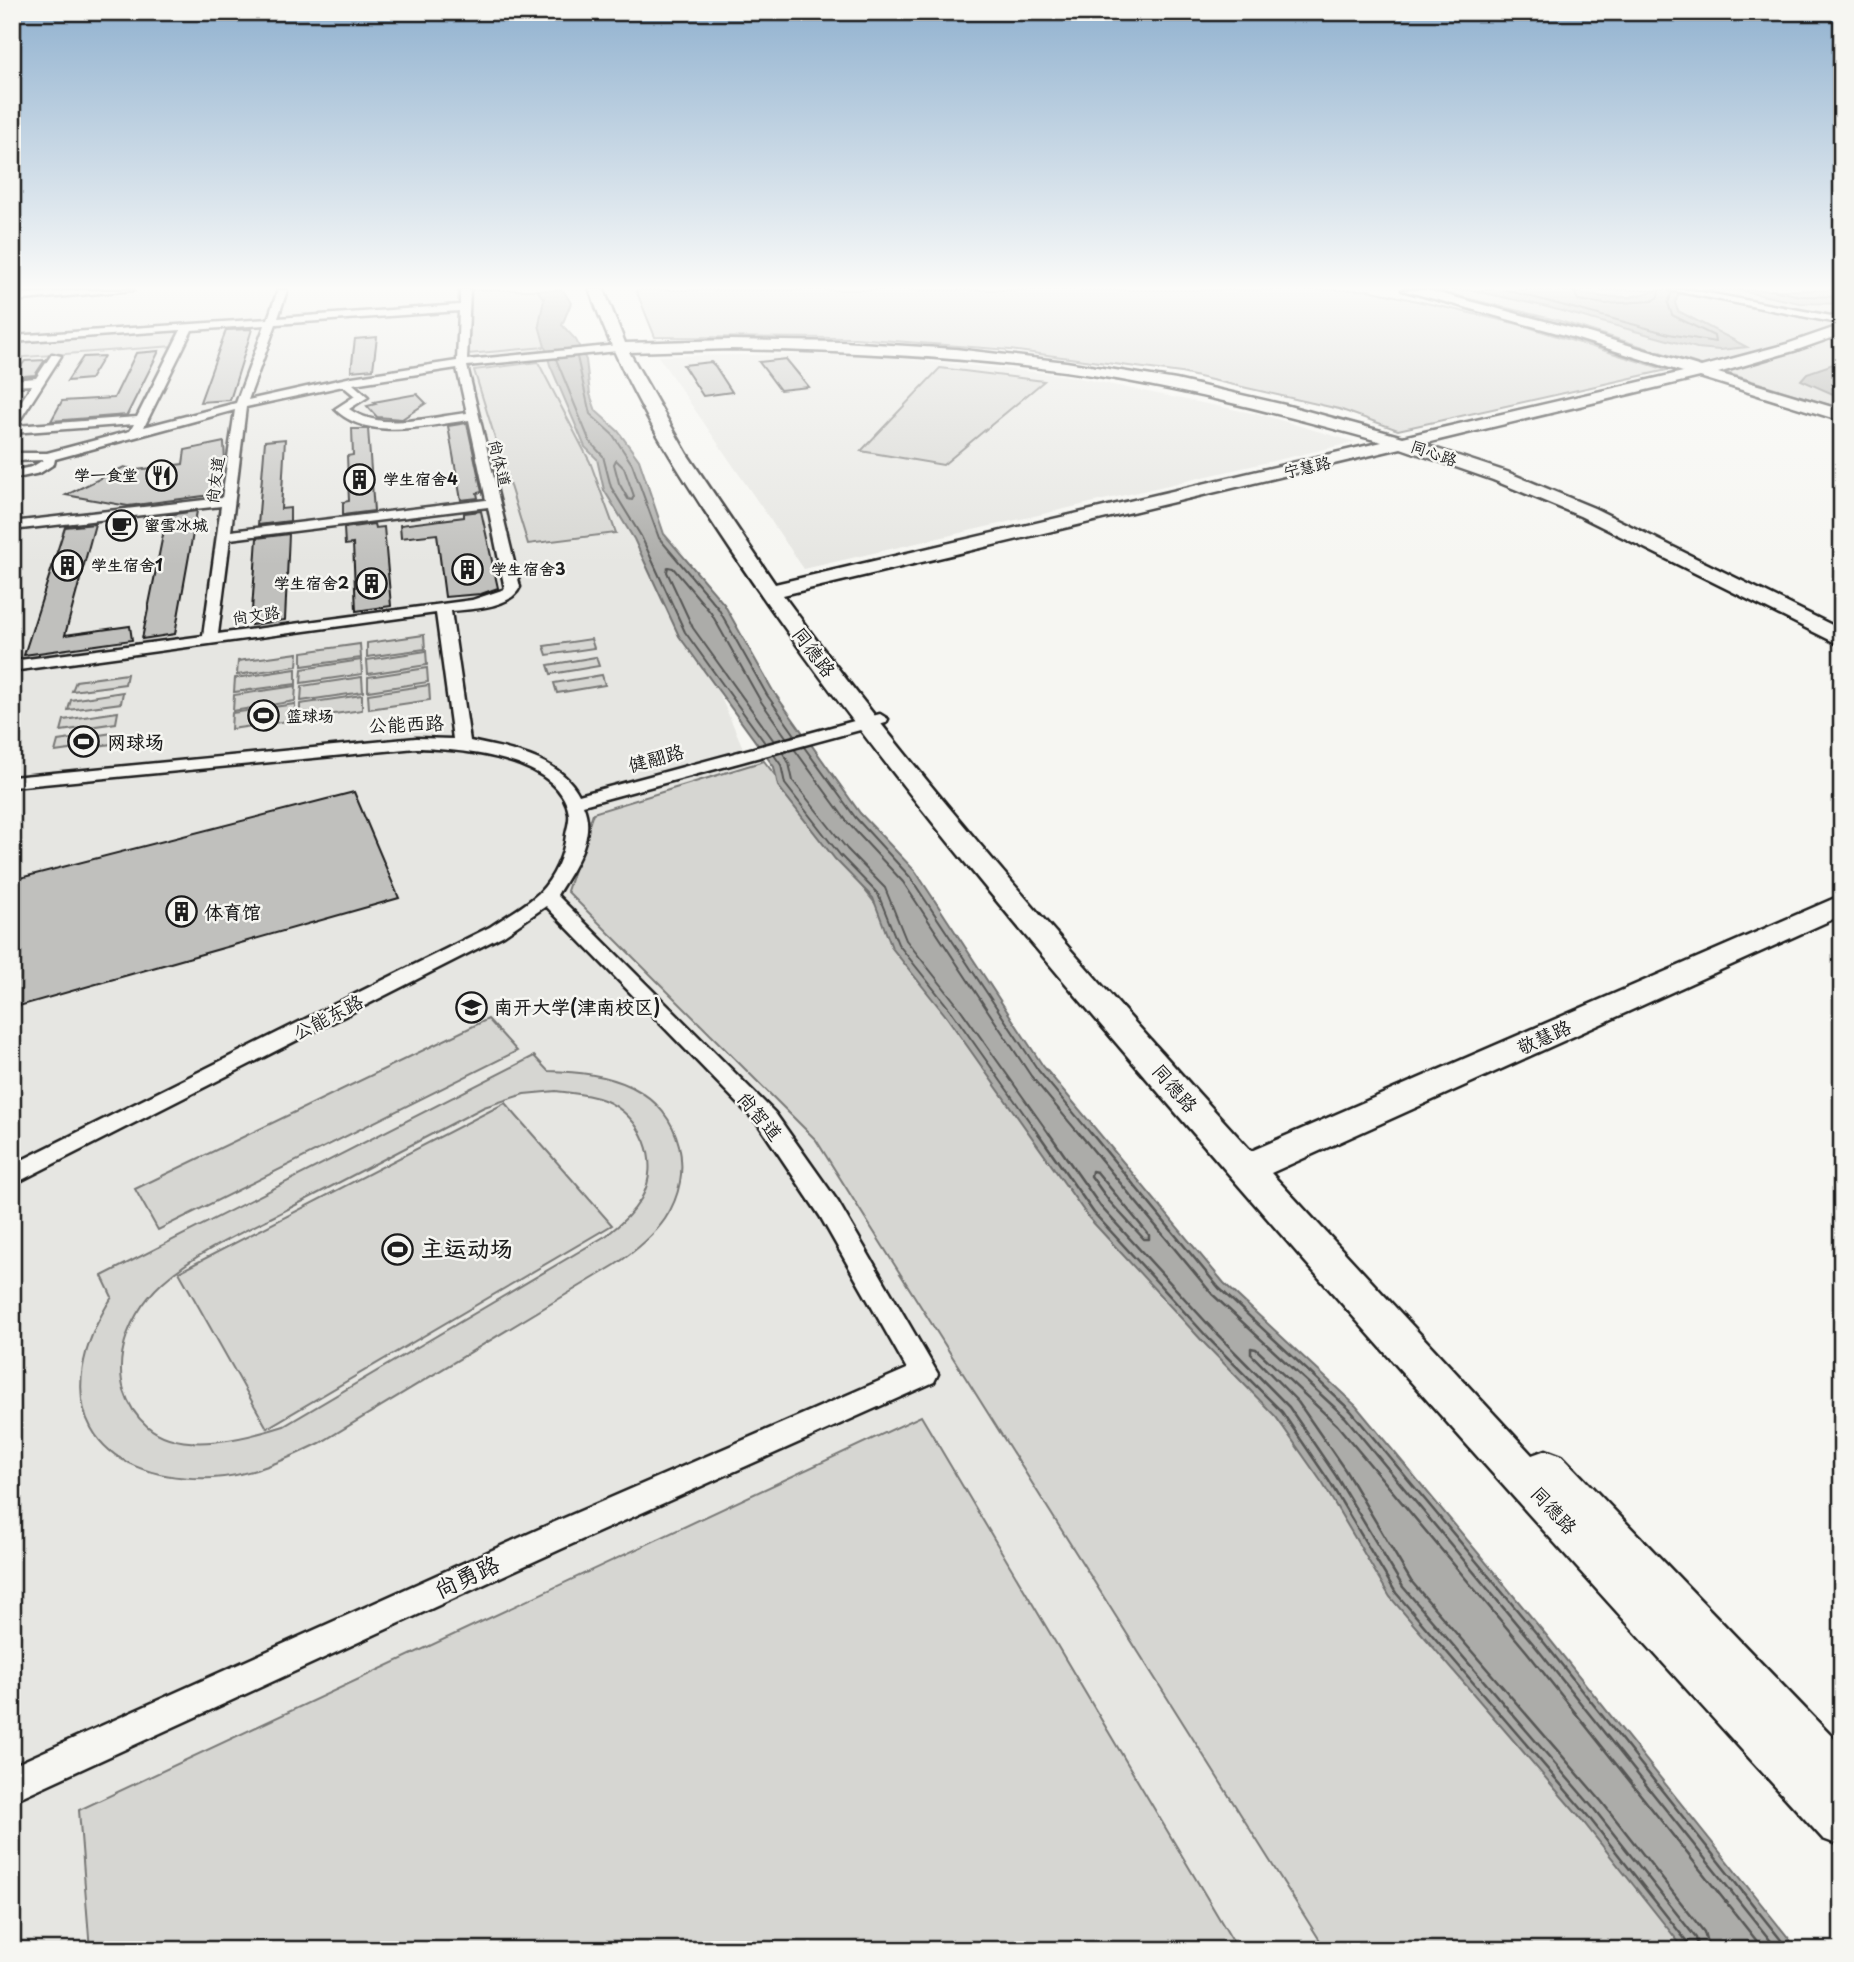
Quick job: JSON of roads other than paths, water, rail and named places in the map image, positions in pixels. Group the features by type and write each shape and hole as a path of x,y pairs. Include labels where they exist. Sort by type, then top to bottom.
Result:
{"main road":[{"name":"同德路","path":"641,382 672,443 779,596 987,872 1261,1174 1548,1504 1842,1820"},
{"name":"同心路","path":"1138,382 1221,398 1335,426 1502,477 1594,516 1842,639"},
{"name":"宁慧路","path":"779,596 1688,382"},
{"path":"1737,382 1842,414"},
{"name":"同心路","path":"1410,447 1562,509 1842,648"},
{"name":"敬慧路","path":"1261,1174 1842,904"},
{"name":"敬慧路","path":"1261,1174 1842,925"},
{"name":"同德路","path":"1261,1174 1842,1785"}],"street":[{"path":"12,424 39,382"},
{"path":"134,436 161,382"},
{"name":"尚友道","path":"210,639 241,407 250,382"},
{"path":"12,475 36,470 48,459 241,407 362,382"},
{"name":"尚体道","path":"466,382 513,587 511,592 504,596"},
{"path":"347,384 362,397 341,409 371,423 394,424 473,415"},
{"path":"12,430 142,420"},
{"path":"12,457 37,455 48,459"},
{"path":"12,526 228,502"},
{"path":"223,536 494,503"},
{"name":"尚文路","path":"12,666 443,608 504,596"},
{"path":"443,608 462,744"},
{"name":"健翮路","path":"570,797 869,715"},
{"name":"公能西路","path":"12,782 369,746 462,744 509,755 536,765 570,797"},
{"name":"公能东路","path":"12,1176 497,931 547,895 573,855 578,814 570,797"},
{"name":"尚智道","path":"547,895 767,1119 828,1209 924,1374"},
{"name":"尚勇路","path":"12,1784 572,1529 924,1374"}],"water":[{"path":"557,382 589,382 596,411 618,431 639,460 664,534 724,604 773,691 860,813 916,872 1043,1066 1224,1283 1356,1406 1547,1636 1798,1950 1685,1950 1581,1819 1390,1597 1323,1484 1276,1417 1089,1218 946,1016 892,948 873,898 835,859 778,786 774,767 679,636 634,539 604,490 597,459 585,447"},
{"path":"1805,382 1842,382 1842,398"}],"place":[{"name":"学一食堂","path":"161,475"},
{"name":"学生宿舍4","path":"360,479"},
{"name":"蜜雪冰城","path":"121,525"},
{"name":"学生宿舍1","path":"68,565"},
{"name":"学生宿舍3","path":"468,569"},
{"name":"学生宿舍2","path":"372,583"},
{"name":"篮球场","path":"263,716"},
{"name":"网球场","path":"84,742"},
{"name":"体育馆","path":"181,912"},
{"name":"南开大学(津南校区)","path":"471,1007"},
{"name":"主运动场","path":"398,1249"}]}
